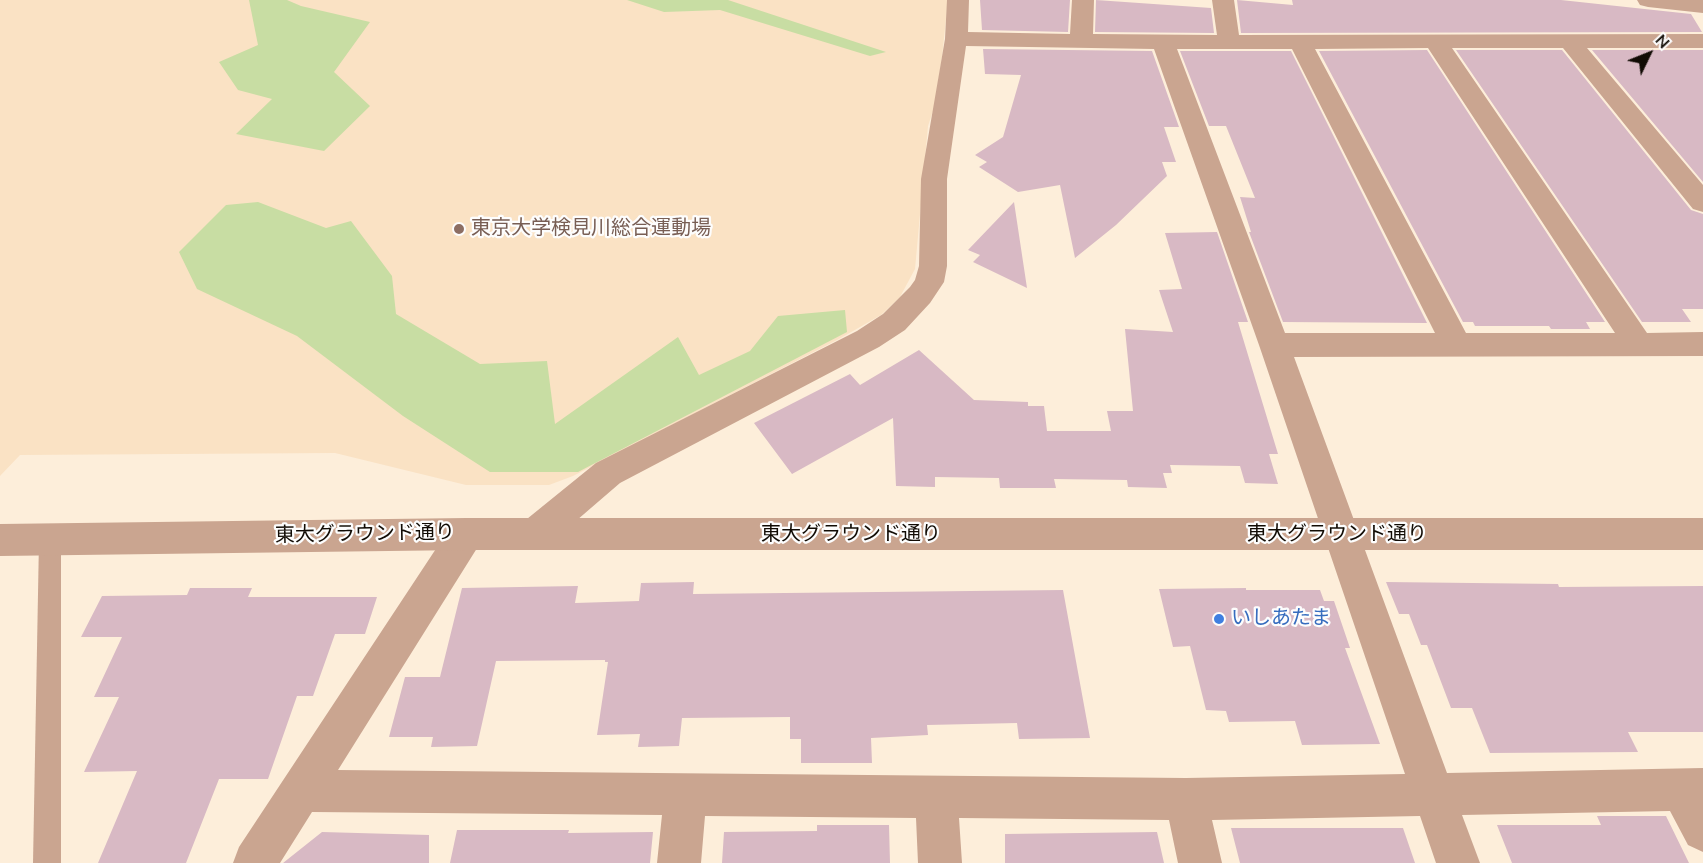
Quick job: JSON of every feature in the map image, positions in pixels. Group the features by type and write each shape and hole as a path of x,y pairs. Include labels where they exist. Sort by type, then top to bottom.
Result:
{"street":[{"path":"536,534 608,473 861,343 894,322 920,295 929,282 933,266 934,179 956,39 958,0"},
{"path":"1081,41 1083,0"},
{"path":"1223,0 1229,41"},
{"path":"1647,0 1703,6"},
{"path":"956,39 1163,42 1703,41"},
{"path":"1568,40 1703,203"},
{"path":"1435,41 1639,345"},
{"path":"1163,42 1274,345 1458,863"},
{"path":"1300,42 1456,344"},
{"path":"1274,345 1703,344"},
{"path":"255,863 466,534"},
{"name":"東大グラウンド通り","path":"0,540 466,534 1703,534"},
{"path":"301,791 1186,799 1692,789 1703,830"},
{"path":"679,863 686,793"},
{"path":"936,798 940,863"},
{"path":"1186,799 1200,863"}],"lane":[{"path":"47,863 50,540"}],"shaded area":[{"name":"東京大学検見川総合運動場","path":"0,0 948,0 934,108 928,126 915,269 900,297 881,315 839,339 573,476 549,485 466,485 335,453 20,455 0,476"}],"green space":[{"path":"249,0 287,0 301,6 370,22 334,72 370,106 324,151 236,134 272,99 238,90 219,62 258,45"},
{"path":"627,0 728,0 886,52 870,56 720,10 664,12"},
{"path":"258,202 326,228 351,221 392,276 396,314 480,364 547,361 555,424 678,337 699,375 750,351 778,316 845,310 847,332 578,472 490,472 403,416 297,336 197,289 179,252 226,205"}],"building":[{"path":"980,0 1070,0 1068,32 982,30"},
{"path":"1096,0 1211,8 1214,33 1095,32"},
{"path":"1237,0 1293,5 1292,0 1561,0 1691,14 1702,32 1241,33"},
{"path":"983,49 1152,51 1179,127 1164,127 1176,162 1162,162 1167,176 1116,225 1075,258 1060,185 1018,192 979,167 987,162 975,155 1003,137 1021,75 985,74"},
{"path":"1427,50 1605,322 1586,322 1590,329 1551,329 1549,326 1475,326 1473,322 1463,322 1319,51"},
{"path":"1456,50 1562,50 1691,210 1703,214 1703,309 1682,309 1691,322 1642,322"},
{"path":"1592,50 1703,50 1703,182"},
{"path":"1180,51 1291,51 1427,323 1283,322 1249,232 1251,232 1240,197 1255,198 1226,126 1209,126"},
{"path":"1014,202 1027,288 973,262 980,255 968,250"},
{"path":"1217,232 1248,322 1238,322 1278,454 1269,454 1278,484 1245,483 1240,466 1170,465 1172,473 1163,473 1167,488 1128,487 1127,480 1054,479 1056,488 1000,488 999,478 935,477 935,487 896,486 893,418 792,474 754,423 850,374 860,385 919,350 974,400 1028,402 1028,406 1044,406 1047,431 1111,431 1107,411 1133,411 1125,329 1173,332 1159,290 1182,289 1165,233"},
{"path":"694,582 693,594 1063,590 1090,738 1019,739 1017,723 927,725 928,735 871,738 872,763 801,763 801,739 790,739 790,717 682,718 679,746 638,747 640,734 597,735 608,662 605,660 496,661 477,746 431,747 433,737 389,737 405,677 440,677 462,588 578,586 575,603 639,601 641,583"},
{"path":"1386,582 1558,584 1559,587 1703,586 1703,732 1628,732 1638,752 1490,753 1472,708 1451,708 1427,645 1421,645 1409,614 1399,614"},
{"path":"190,588 252,588 248,597 377,597 365,634 335,634 313,696 297,696 268,779 219,779 186,863 98,863 137,771 84,772 119,697 94,697 122,637 81,637 102,596 187,595"},
{"path":"1246,588 1246,590 1320,590 1324,601 1334,601 1350,648 1345,648 1380,744 1302,745 1295,721 1229,722 1226,711 1206,710 1190,646 1173,647 1159,589"},
{"path":"1597,816 1666,816 1689,863 1512,863 1497,825 1601,825"},
{"path":"817,825 889,825 890,863 722,863 724,832 817,831"},
{"path":"1231,828 1403,828 1415,863 1240,863"},
{"path":"457,830 569,830 568,833 653,832 650,863 450,863"},
{"path":"322,832 429,835 429,863 283,863"},
{"path":"1157,832 1164,863 1005,863 1005,834"}],"place":[{"name":"東京大学検見川総合運動場","path":"459,229"},
{"name":"いしあたま","path":"1219,619"}]}
